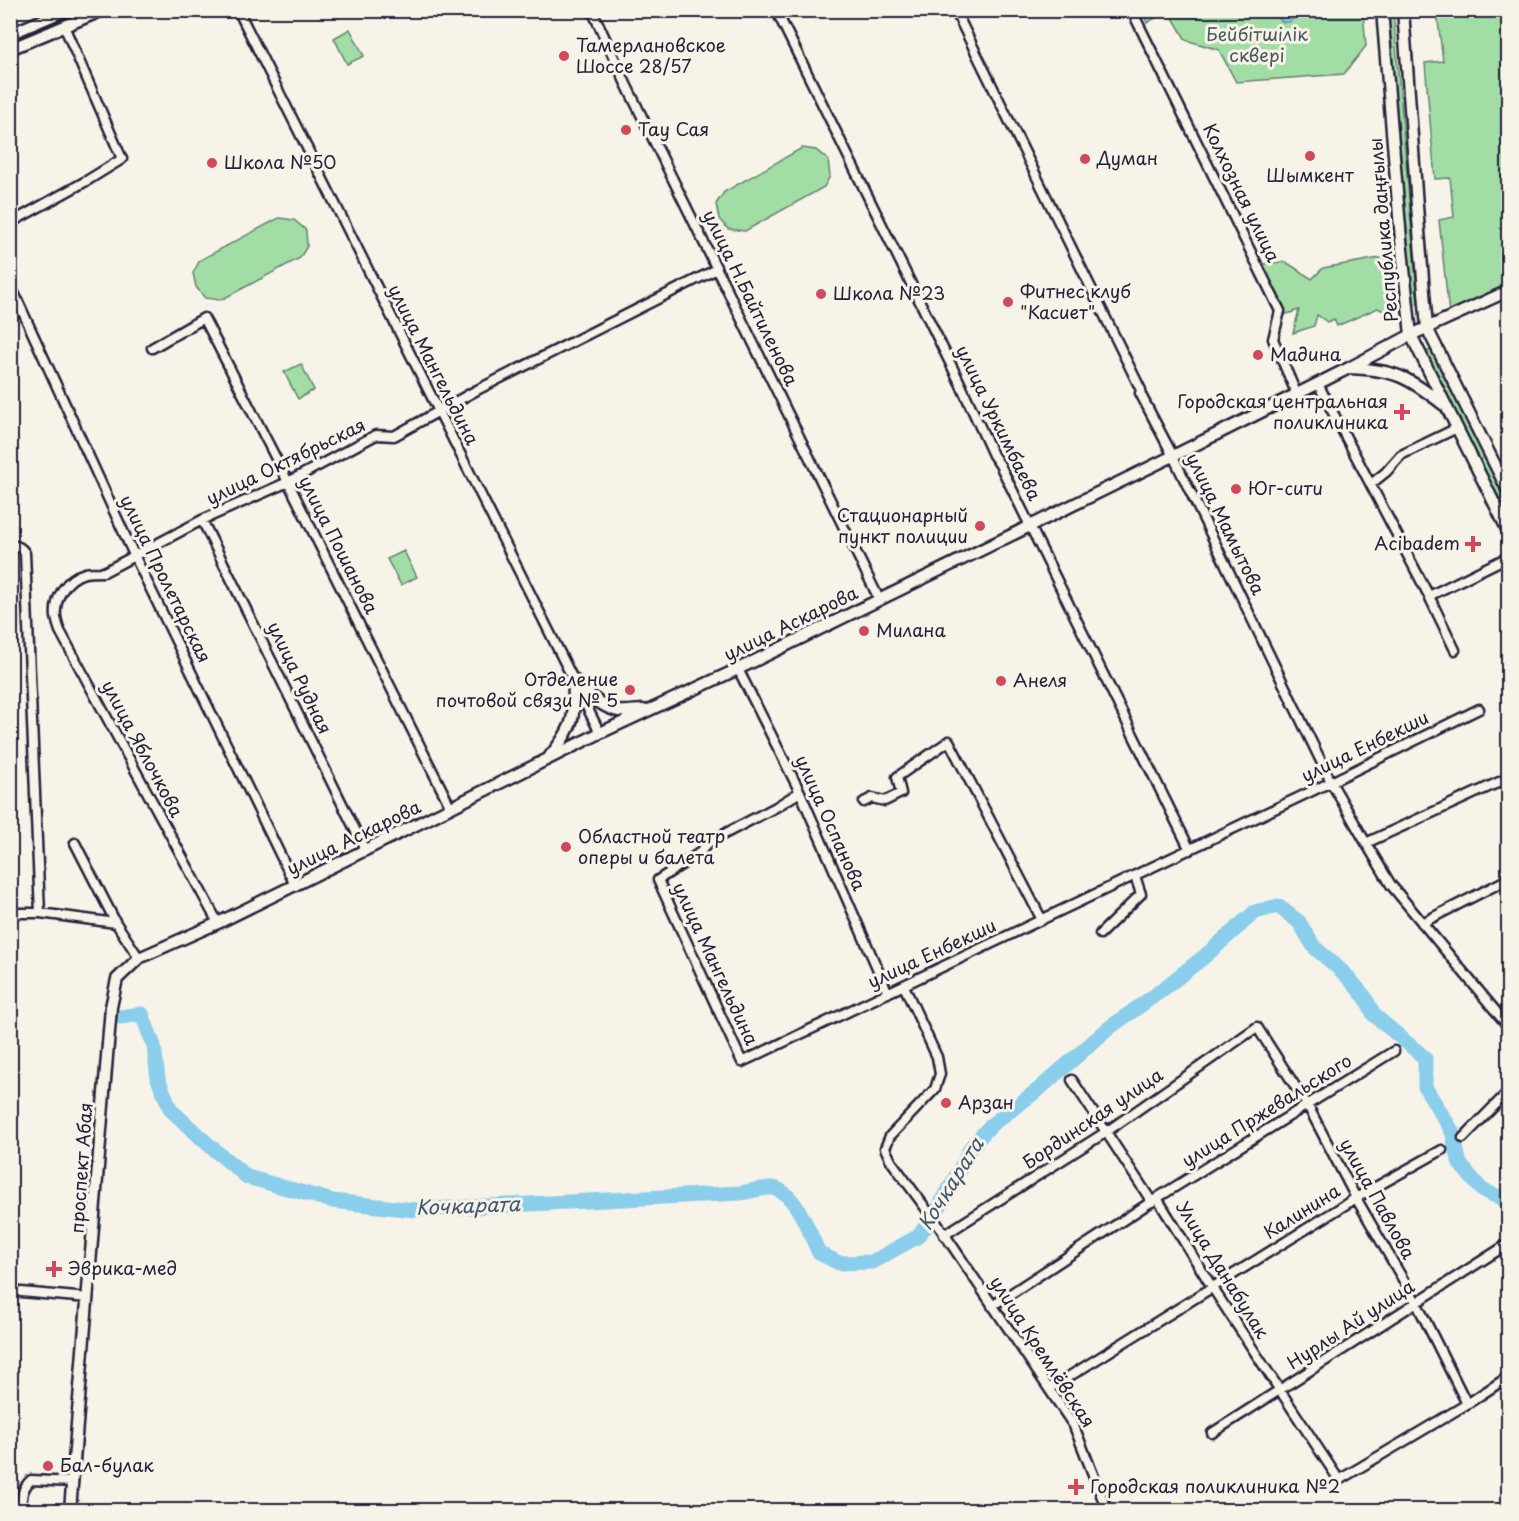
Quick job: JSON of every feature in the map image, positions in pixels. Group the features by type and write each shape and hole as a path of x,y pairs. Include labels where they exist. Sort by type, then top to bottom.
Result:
{"main road":[{"path":"10,34 66,10"},
{"path":"10,49 103,10"},
{"name":"Республика даңғылы","path":"1382,10 1411,335 1509,531"},
{"name":"Республика даңғылы","path":"1404,10 1427,328 1509,491"},
{"name":"улица Аскарова","path":"111,1007 117,979 139,958 218,923 600,734 1173,456 1297,395 1411,335 1509,291"},
{"path":"1349,368 1375,369 1398,375 1422,388 1447,408"},
{"path":"573,679 605,706 619,711 652,709"},
{"path":"546,761 561,743 572,719 575,704 573,679"},
{"name":"проспект Абая","path":"70,1510 111,1007"}],"street":[{"name":"улица Мангельдина","path":"238,10 600,734"},
{"name":"улица Н.Байтиленова","path":"592,10 626,84 879,599"},
{"name":"улица Уркимбаева","path":"776,10 993,455 1190,850"},
{"name":"улица Мамытова","path":"955,10 1331,782 1391,885 1509,1026"},
{"name":"Колхозная улица","path":"1134,10 1134,15 1280,311 1273,339 1297,395"},
{"path":"10,223 122,159 64,26"},
{"name":"улица Октябрьская","path":"63,588 73,578 86,573 104,572 202,520 288,482 376,435 394,436 477,390 717,269"},
{"name":"улица Пролетарская","path":"10,284 134,555 295,885"},
{"name":"улица Пошанова","path":"152,348 204,318 451,808"},
{"path":"1318,384 1455,650"},
{"path":"1371,484 1401,456 1457,428"},
{"name":"улица Рудная","path":"202,520 365,850"},
{"path":"10,545 18,546 25,553 40,913"},
{"path":"1429,596 1509,557"},
{"name":"улица Яблочкова","path":"63,588 58,600 56,615 60,631 218,923"},
{"name":"улица Оспанова","path":"738,669 800,792 888,993"},
{"name":"улица Енбекши","path":"742,1062 1190,850 1479,709"},
{"path":"864,802 872,798 885,801 901,793 897,777 949,741 1042,920"},
{"path":"1366,843 1509,778"},
{"name":"улица Мангельдина","path":"742,1062 658,880 698,854 710,842 800,792"},
{"path":"75,843 116,923 139,958"},
{"path":"1100,934 1141,894 1135,876"},
{"path":"1422,923 1509,879"},
{"path":"10,913 40,913 116,923"},
{"name":"улица Кремлёвская","path":"904,986 938,1057 940,1074 935,1089 890,1136 885,1148 891,1161 955,1250 1074,1426 1107,1510"},
{"name":"Бординская улица","path":"944,1235 1106,1132 1257,1027"},
{"name":"улица Павлова","path":"1257,1027 1308,1106 1356,1198 1416,1302 1467,1404"},
{"name":"улица Пржевальского","path":"992,1306 1154,1200 1395,1051"},
{"name":"Улица Данабулак","path":"1072,1080 1339,1480 1467,1404"},
{"path":"1463,1138 1509,1092"},
{"name":"Калинина","path":"1048,1389 1356,1198 1442,1150"},
{"name":"Нурлы Ай улица","path":"1212,1433 1509,1244"},
{"path":"10,1291 88,1298"},
{"path":"1467,1404 1509,1377"},
{"path":"21,1510 22,1492 31,1480 73,1482"}],"green space":[{"name":"Бейбітшілік сквері","path":"1143,10 1168,10 1168,11 1147,23"},
{"name":"Бейбітшілік сквері","path":"1169,11 1363,11 1366,46 1344,74 1236,82 1219,50 1186,40"},
{"path":"1388,11 1393,11 1418,304 1413,304"},
{"path":"1419,11 1508,11 1508,286 1449,314 1439,220 1454,217 1450,178 1435,179 1425,63 1443,61 1437,13 1420,15"},
{"path":"350,29 364,56 347,64 334,38"},
{"path":"802,148 816,150 828,160 830,176 824,187 745,231 728,229 719,219 716,204 724,192"},
{"path":"279,218 294,220 306,230 307,246 300,258 221,300 205,298 196,287 193,273 200,260"},
{"path":"1386,257 1391,315 1378,308 1337,326 1334,319 1327,322 1317,315 1314,326 1293,333 1299,310 1284,315 1263,264 1286,262 1312,279 1323,268"},
{"path":"1431,350 1508,505 1508,516 1426,352"},
{"path":"301,364 314,390 298,399 284,372"},
{"path":"404,551 417,577 401,585 387,559"}],"water":[{"path":"1293,10 1294,18 1289,22 1283,22 1278,18 1278,11"}],"waterway":[{"name":"Кочкарата","path":"120,1017 142,1014 154,1046 158,1079 171,1110 247,1177 333,1201 414,1210 740,1193 773,1188 789,1197 795,1205 819,1253 839,1263 872,1262 917,1237 933,1218 971,1147 991,1125 1039,1089 1109,1028 1205,956 1255,912 1278,906 1299,922 1314,947 1345,974 1365,997 1374,1015 1425,1058 1425,1087 1452,1131 1460,1164 1482,1190 1508,1201"}],"place":[{"name":"Тамерлановское Шоссе 28/57","path":"564,56"},
{"name":"Тау Сая","path":"626,130"},
{"name":"Шымкент","path":"1310,156"},
{"name":"Думан","path":"1085,159"},
{"name":"Школа №50","path":"212,163"},
{"name":"Школа №23","path":"821,294"},
{"name":"Фитнес клуб \"Касиет\"","path":"1008,302"},
{"name":"Мадина","path":"1258,355"},
{"name":"Городская центральная поликлиника","path":"1402,412"},
{"name":"Юг-сити","path":"1236,489"},
{"name":"Стационарный пункт полиции","path":"980,526"},
{"name":"Acibadem","path":"1473,544"},
{"name":"Милана","path":"864,631"},
{"name":"Анеля","path":"1001,681"},
{"name":"Отделение почтовой связи № 5","path":"630,690"},
{"name":"Областной театр оперы и балета","path":"566,847"},
{"name":"Арзан","path":"946,1103"},
{"name":"Эврика-мед","path":"54,1269"},
{"name":"Бал-булак","path":"48,1466"},
{"name":"Городская поликлиника №2","path":"1076,1487"}]}
